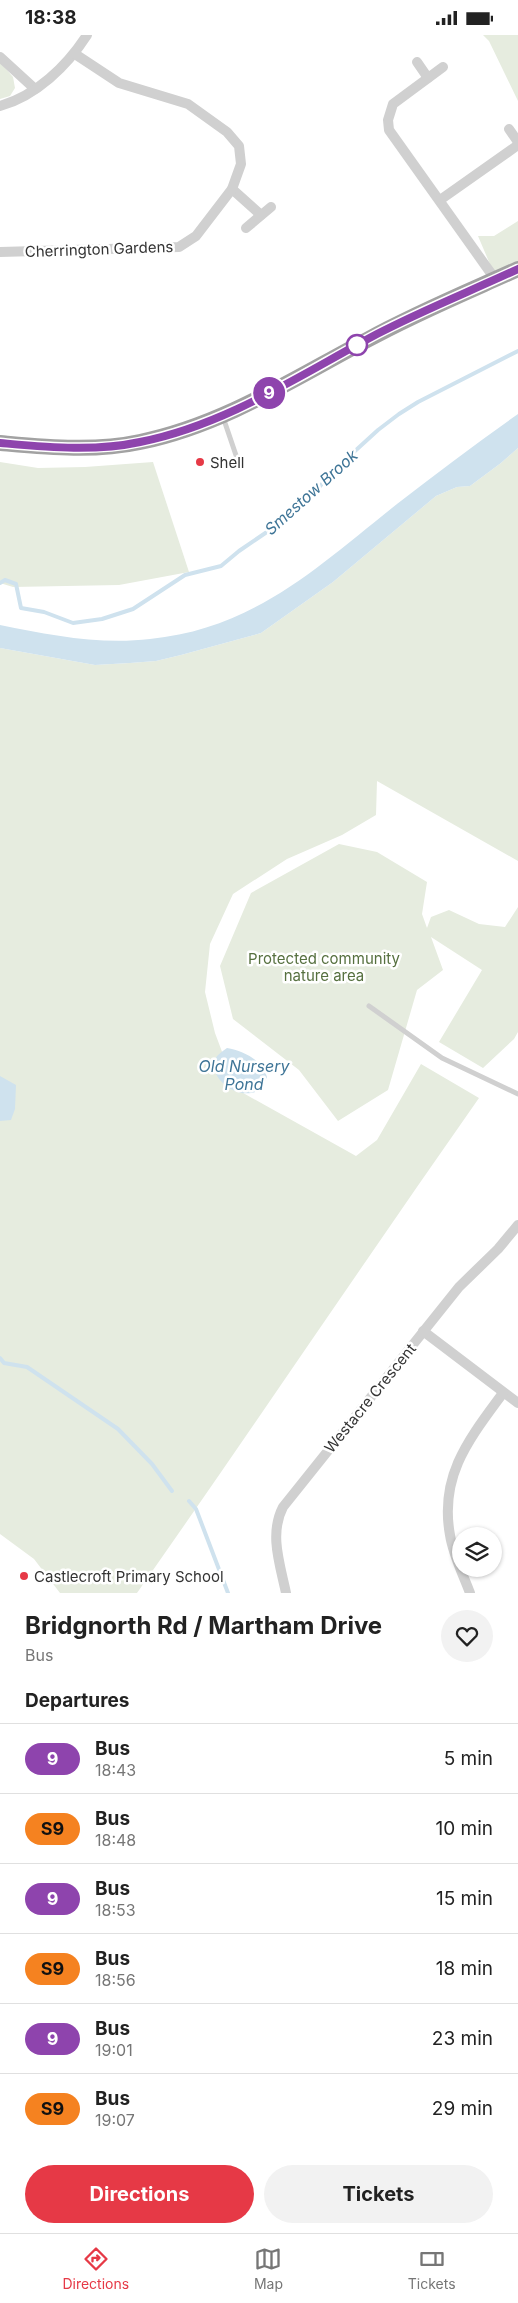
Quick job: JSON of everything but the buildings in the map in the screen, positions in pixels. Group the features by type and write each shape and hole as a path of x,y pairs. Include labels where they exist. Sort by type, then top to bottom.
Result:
{"highway":[{"path":"0,443 73,448 111,446 170,435 222,416 392,326 518,269"}],"street":[{"path":"0,106 11,103 35,89 75,54 87,35"},
{"name":"Cherrington Gardens","path":"0,251 179,247 196,236 232,189 238,176 241,154 239,146 226,132 188,104 166,96 136,90 119,83 75,54"},
{"path":"0,57 35,89"},
{"path":"417,62 428,78"},
{"path":"443,67 393,104 388,120 390,130 495,279"},
{"path":"440,200 518,143 509,129"},
{"path":"232,189 261,215"},
{"path":"246,227 272,207"},
{"name":"Westacre Crescent","path":"286,1593 276,1547 275,1531 277,1518 283,1507 459,1287 498,1249 518,1225"},
{"path":"423,1331 518,1403"},
{"path":"470,1593 450,1536 448,1507 450,1487 460,1455 503,1393"}],"lane":[{"path":"222,416 240,467"},
{"path":"369,1006 442,1058 518,1094"}],"green space":[{"path":"483,35 518,35 518,101 489,41"},
{"path":"0,62 13,77 15,88 10,96 0,99"},
{"path":"518,221 518,266 495,276 478,236 494,236"},
{"path":"518,448 518,861 377,781 376,815 342,835 287,859 233,894 210,944 205,992 215,1033 236,1089 356,1156 377,1140 421,1064 479,1098 137,1593 60,1593 34,1559 0,1534 0,648 95,665 130,663 156,661 261,633 333,582 436,496 457,487 470,486"},
{"path":"0,462 38,468 153,462 189,572 119,585 13,587 0,583"},
{"name":"Protected community nature area","path":"339,844 377,852 427,882 422,914 427,928 431,917 449,910 479,924 505,927 518,907 518,1032 514,1039 483,1068 439,1042 482,970 431,937 443,970 417,990 388,1090 338,1121 299,1070 233,1019 220,966 251,893"}],"water":[{"path":"518,414 518,448 501,463 470,486 457,487 436,496 333,582 261,633 156,661 130,663 95,665 0,648 0,625 75,638 131,641 187,633 222,622 253,608 283,591 312,571 427,481"},
{"name":"Old Nursery Pond","path":"227,1048 240,1051 257,1061 267,1077 261,1089 252,1093 243,1093 235,1091 220,1080 214,1066 215,1059"},
{"path":"0,1076 16,1085 15,1109 11,1120 0,1121"}],"waterway":[{"name":"Smestow Brook","path":"0,583 5,580 16,584 21,608 44,612 73,623 102,619 133,609 185,575 221,566 239,551 283,521 316,491 332,472 378,430 399,414 418,402 518,351"},
{"path":"0,1358 4,1363 27,1367 118,1429 152,1464 172,1491"},
{"path":"189,1501 196,1509 228,1593"}],"bus line":[{"name":"9","path":"0,443 68,448 111,446 138,443 200,426 258,399 392,326 518,269"}],"place":[{"name":"Shell","path":"200,462"},
{"name":"Castlecroft Primary School","path":"24,1576"}]}
